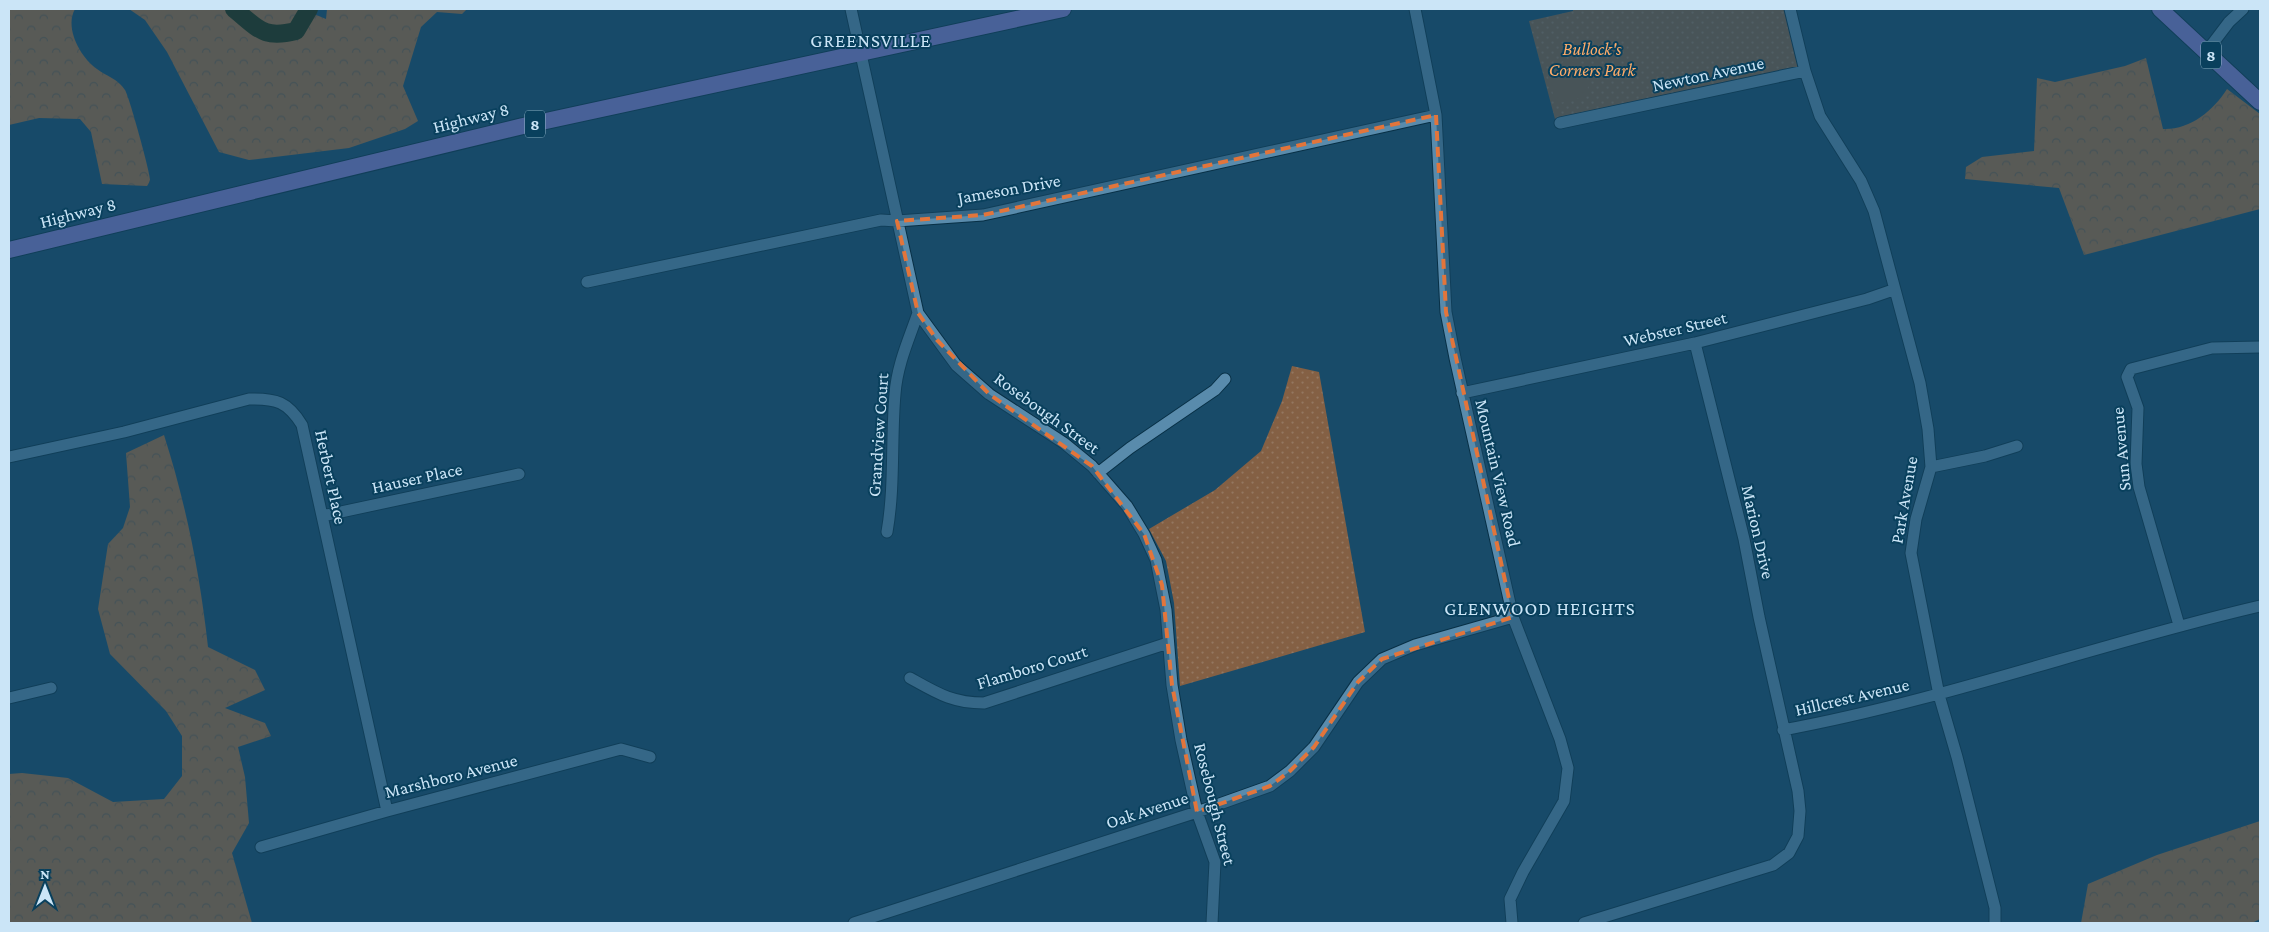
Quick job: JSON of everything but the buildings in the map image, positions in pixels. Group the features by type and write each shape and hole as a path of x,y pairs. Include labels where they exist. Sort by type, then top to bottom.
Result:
{"main road":[{"name":"Highway 8","path":"9,250 524,126 1063,9"},
{"name":"8","path":"2160,9 2260,102"}],"street":[{"name":"Rosebough Street","path":"851,9 918,313 956,365 989,394 1064,443 1098,473 1127,506 1144,534 1156,560 1166,610 1168,643 1181,740 1197,812 1215,862 1212,923"},
{"name":"Mountain View Road","path":"1415,9 1436,115 1446,312 1462,393 1513,617 1560,739 1568,768 1564,801 1510,899 1512,923"},
{"name":"Park Avenue","path":"1790,9 1805,71 1820,116 1861,181 1874,211 1893,290 1920,383 1928,429 1930,466 1916,519 1911,552 1939,695 1957,757 1995,908 1996,923"},
{"path":"2207,51 2229,22 2243,9"},
{"name":"Newton Avenue","path":"1560,123 1805,71"},
{"name":"Jameson Drive","path":"587,282 881,220 897,221 983,215 1436,115"},
{"name":"Webster Street","path":"1462,393 1695,343 1867,299 1893,290"},
{"name":"Grandview Court","path":"887,532 891,510 895,393 900,364 918,313"},
{"name":"Marion Drive","path":"1695,343 1744,540 1783,730"},
{"name":"Sun Avenue","path":"2179,625 2139,488 2136,464 2138,408 2127,376 2131,370 2212,348 2260,347"},
{"path":"1098,473 1130,448 1215,390 1225,379"},
{"name":"Herbert Place","path":"9,457 124,432 249,398 269,398 283,404 296,415 302,425 387,811"},
{"path":"1930,466 1985,456 2017,446"},
{"name":"Hauser Place","path":"322,516 518,474"},
{"name":"Hillcrest Avenue","path":"1584,923 1773,865 1789,853 1798,836 1800,812 1795,775 1783,730 1853,717 1939,695 2082,655 2179,625 2260,606"},
{"name":"Oak Avenue","path":"854,923 1197,812 1270,786 1290,771 1314,747 1358,682 1382,659 1416,645 1513,617"},
{"name":"Flamboro Court","path":"910,678 942,696 964,703 984,703 1168,643"},
{"path":"9,698 51,688"},
{"name":"Marshboro Avenue","path":"261,846 621,749 650,757"}],"highlighted area":[{"path":"1436,115 1446,312 1513,617 1382,659 1358,682 1314,747 1290,771 1270,786 1197,812 1172,685 1162,585 1144,534 1092,466 989,394 937,340 918,313 897,221 983,215"}],"green space":[{"path":"9,9 75,9 72,25 80,50 91,64 119,83 125,90 149,173 150,180 147,186 102,184 91,132 80,119 39,118 9,125"},
{"path":"129,9 302,9 326,19 327,9 467,9 462,14 437,12 421,27 403,86 418,121 405,129 349,148 249,160 219,152 167,52 145,20"},
{"name":"Bullock's Corners Park","path":"1573,9 1786,9 1800,68 1555,119 1529,21 1573,11"},
{"path":"2146,58 2163,129 2182,126 2200,118 2215,105 2227,89 2260,114 2260,209 2084,255 2059,188 1965,179 1966,167 1982,157 2034,151 2037,78 2055,82 2125,66"},
{"path":"1569,60 1580,66 1586,74 1588,96 1556,104 1547,73 1553,66"},
{"path":"1292,366 1319,372 1365,632 1180,686 1174,603 1166,561 1149,529 1215,490 1261,451 1282,401"},
{"path":"164,435 179,487 191,540 201,593 208,647 255,670 265,690 225,708 265,723 271,736 238,747 245,777 249,823 232,853 252,923 9,923 9,774 22,773 68,778 113,802 164,799 182,776 182,736 166,711 110,654 98,609 108,544 123,528 130,507 126,453"},
{"path":"2260,821 2260,919 2252,923 2081,923 2088,884 2157,855"}],"waterway":[{"path":"234,9 256,27 268,33 276,34 296,31 309,9"}],"district":[{"name":"GREENSVILLE","path":"871,40"},
{"name":"GLENWOOD HEIGHTS","path":"1540,608"}]}
